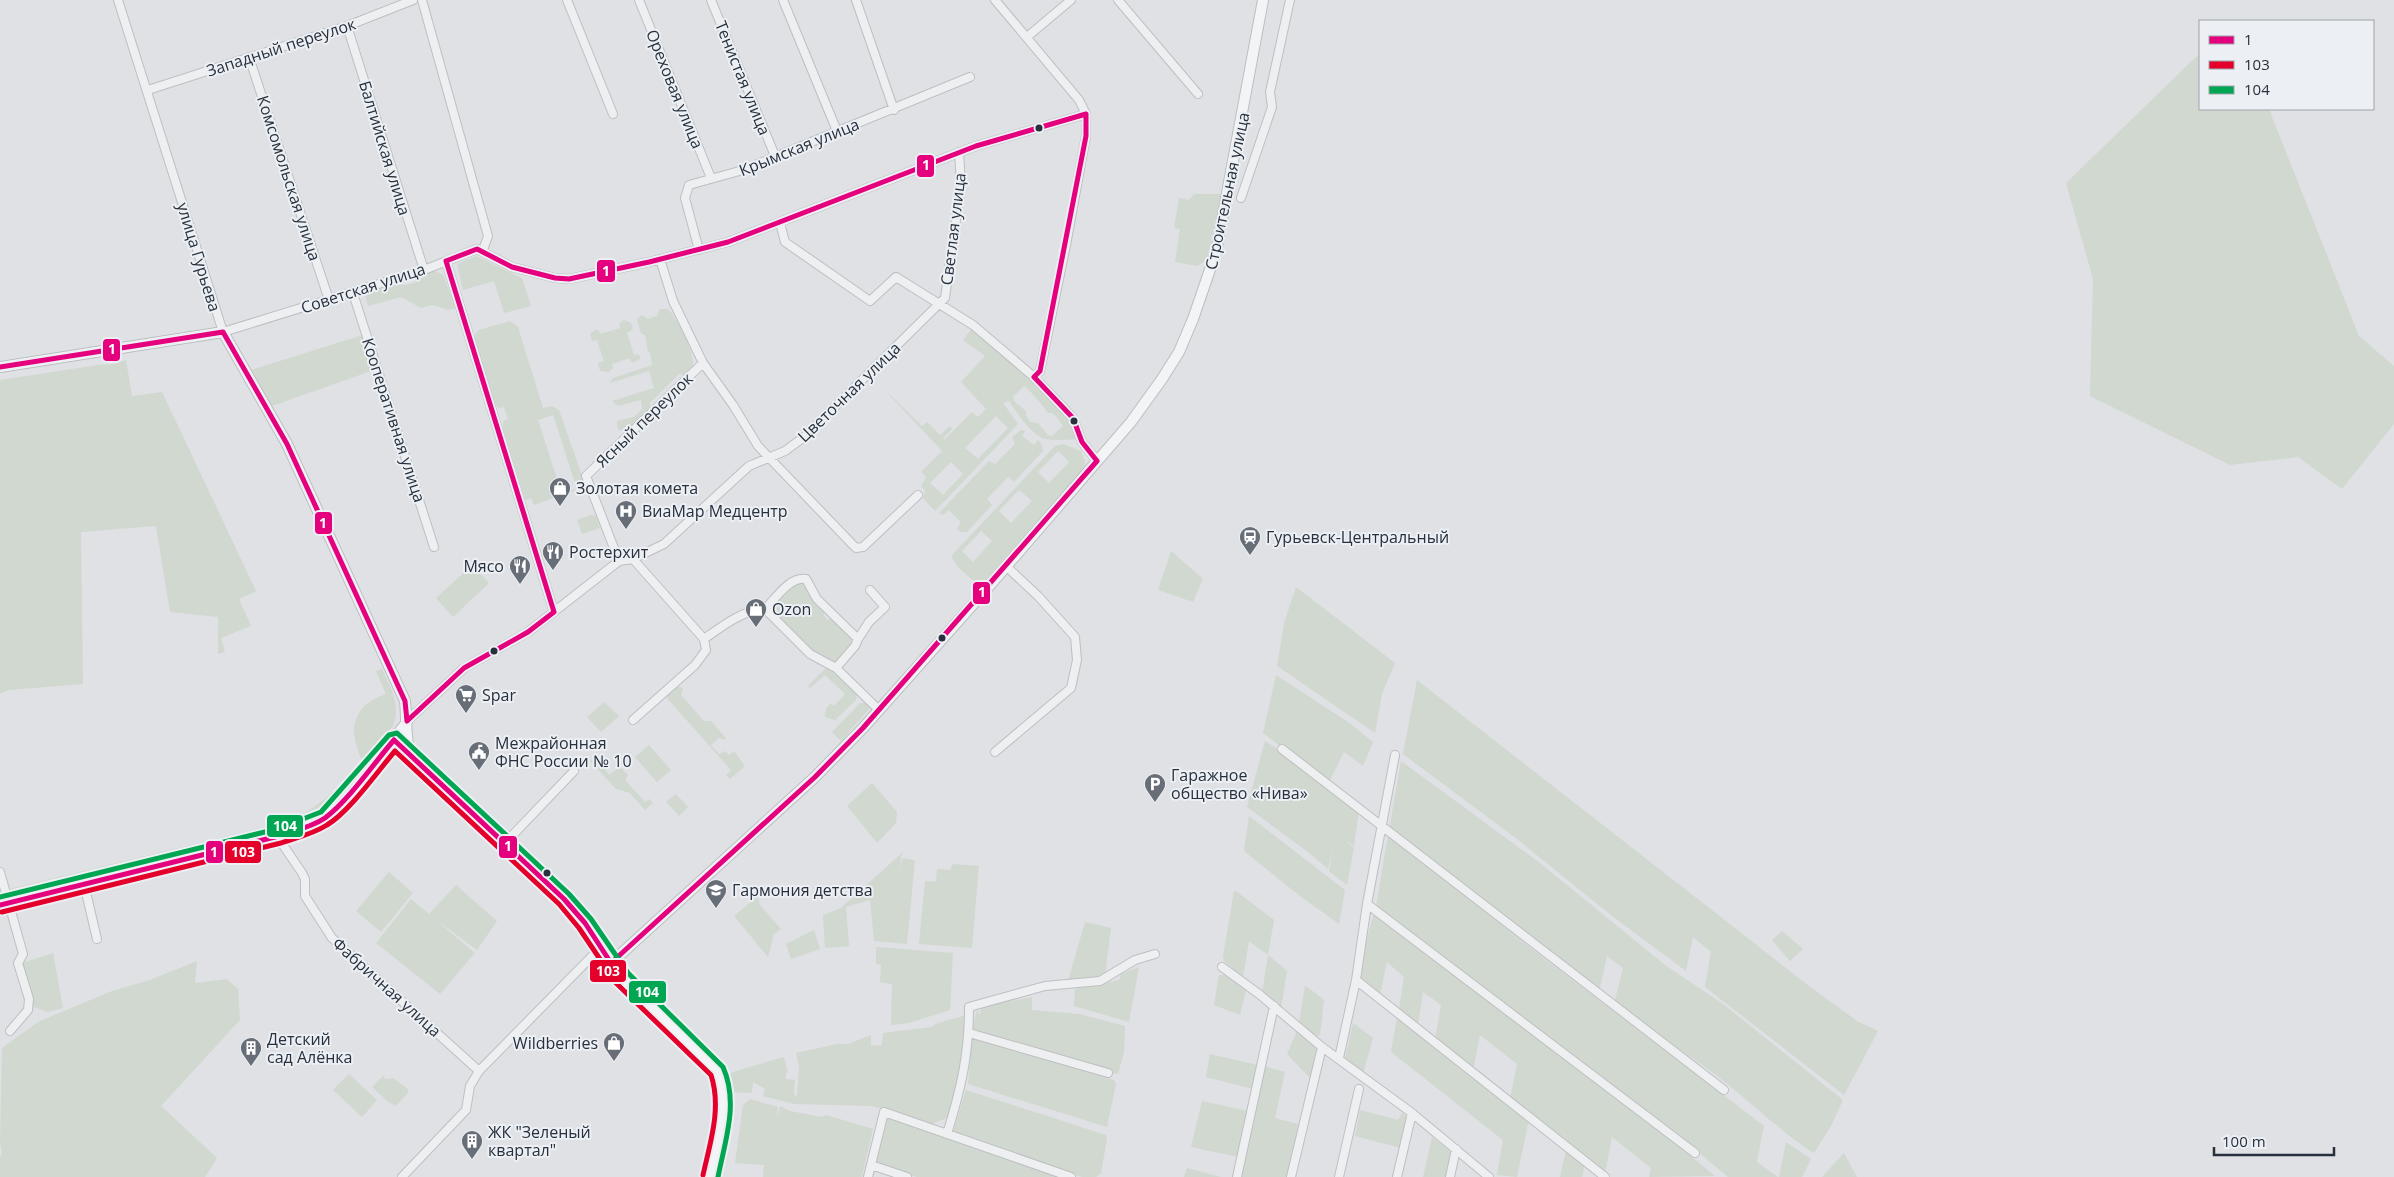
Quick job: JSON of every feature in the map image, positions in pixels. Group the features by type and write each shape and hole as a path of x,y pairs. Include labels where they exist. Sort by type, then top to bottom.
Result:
{"main road":[{"name":"Строительная улица","path":"611,963 815,778 879,710 1007,567 1131,422 1166,373 1179,352 1206,287 1220,233 1263,0"},
{"name":"Советская улица","path":"0,367 224,332"},
{"name":"улица Гурьева","path":"224,332 287,444 405,701 407,721 405,737 410,755"},
{"path":"407,721 379,757 397,752 410,755"},
{"path":"394,740 572,907 622,978 708,1061 721,1080 723,1109 710,1177"}],"street":[{"name":"улица Гурьева","path":"118,0 224,332"},
{"name":"Западный переулок","path":"148,90 347,26 413,0"},
{"path":"422,0 488,236 482,250 512,268 555,278 569,279 699,250 780,223 959,152 1086,114"},
{"path":"567,0 613,114"},
{"name":"Ореховая улица","path":"640,0 711,178"},
{"name":"Тенистая улица","path":"711,0 775,156"},
{"path":"782,0 837,131"},
{"path":"856,0 894,110"},
{"path":"995,0 1079,100 1086,114 1086,136 1066,245 1040,371 1034,377"},
{"path":"1027,37 1071,0"},
{"path":"1118,0 1198,94"},
{"path":"1241,198 1272,107 1270,92 1290,0"},
{"name":"Балтийская улица","path":"347,26 424,270"},
{"name":"Комсомольская улица","path":"249,57 329,300"},
{"name":"Крымская улица","path":"699,250 685,198 689,185 743,170 837,131 894,110 970,77"},
{"name":"Светлая улица","path":"940,303 945,298 961,184 959,152"},
{"path":"780,223 785,242 870,301 896,277 940,303 972,325 1034,377 1073,418 1082,442 1097,461"},
{"name":"Советская улица","path":"224,332 424,270 477,249 482,250"},
{"path":"660,260 673,301 703,364 767,456 856,548 863,547 918,495"},
{"path":"446,261 554,612"},
{"name":"Кооперативная улица","path":"353,292 434,547"},
{"name":"Цветочная улица","path":"619,562 633,560 664,544 749,466 767,456 785,451 804,437 940,303"},
{"name":"Ясный переулок","path":"619,562 586,476 703,364"},
{"path":"633,560 704,639 706,650 695,665 633,720"},
{"path":"407,721 464,668 528,632 619,562"},
{"path":"995,752 1071,688 1077,660 1075,637 1038,596 1007,567"},
{"path":"704,639 738,616 752,610 765,609 792,582 800,578 806,579 817,599 858,639"},
{"path":"836,668 855,646 869,622 885,607 870,590"},
{"path":"765,609 810,654 836,668 879,710"},
{"path":"1282,749 1724,1090"},
{"path":"1339,1058 1356,980 1380,826 1395,755"},
{"path":"505,844 574,771"},
{"name":"Фабричная улица","path":"279,836 305,879 305,896 332,938 479,1071"},
{"path":"0,872 23,954 18,963 29,999 28,1010 10,1031"},
{"path":"84,884 97,939"},
{"path":"1367,904 1695,1153"},
{"path":"402,1177 466,1110 470,1086 479,1071 600,948"},
{"path":"947,1134 962,1086 969,1033 969,1007 1045,986 1100,981 1135,960 1156,954"},
{"path":"1222,967 1274,1006 1322,1047 1412,1113 1489,1177"},
{"path":"1356,980 1605,1177"},
{"path":"1237,1177 1274,1006"},
{"path":"969,1033 1108,1073"},
{"path":"1291,1177 1322,1047"},
{"path":"1339,1177 1358,1089"},
{"path":"868,1177 884,1112 1071,1177"},
{"path":"1397,1177 1412,1113"},
{"path":"1450,1177 1456,1149"},
{"path":"871,1165 908,1177"}],"shaded area":[{"path":"2199,54 2199,110 2269,110 2359,336 2394,366 2394,424 2342,489 2298,457 2230,465 2090,396 2093,279 2066,183"},
{"path":"1194,194 1221,194 1207,260 1197,266 1175,262 1180,229 1174,228 1179,198 1189,200"},
{"path":"476,256 522,278 531,306 504,313 494,281 463,290 457,264"},
{"path":"435,271 443,275 456,308 448,310 433,305 421,308 401,297 368,306 365,294 396,284 414,283 421,276"},
{"path":"660,309 668,309 676,320 685,336 693,360 693,366 686,375 679,374 650,403 650,410 626,432 618,429 617,421 634,417 642,409 641,400 618,406 612,401 654,388 649,371 610,383 613,378 652,365 645,335 641,333 637,319 642,315 648,319 657,316"},
{"path":"624,320 631,323 633,329 627,333 634,355 638,354 641,358 635,362 631,362 630,358 612,364 613,368 609,372 600,371 598,363 604,361 597,340 592,341 590,334 595,330 599,330 600,334 620,328 619,324"},
{"path":"510,321 518,327 543,408 552,406 559,410 586,487 534,505 531,498 525,500 503,428 503,421 508,419 504,407 499,408 495,404 474,336 479,330","holes":["553,415 577,489 562,494 538,420"]},
{"path":"972,328 1026,376 1070,419 1077,436 1076,439 1044,439 1029,427 1009,401 1003,403 1018,424 935,511 923,498 925,490 921,486 926,477 921,472 942,451 881,386 922,426 927,422 940,435 950,426 952,429 943,438 944,440 972,412 978,417 986,409 961,382 985,356 963,340","holes":["1024,386 1048,413 1053,413 1063,426 1052,436 1048,435 1038,423 1030,422 1026,411 1014,401 1013,397","996,416 1008,428 978,459 965,448","951,462 963,474 943,495 930,483"]},
{"path":"363,335 374,370 272,406 251,370"},
{"path":"126,360 132,396 162,392 256,591 239,599 251,626 221,638 225,652 218,654 218,617 170,612 156,526 81,532 83,684 9,690 0,694 0,380 115,364"},
{"path":"1021,430 1025,431 1022,436 1034,445 1038,440 1042,445 1043,451 1014,482 1008,477 987,499 992,505 967,532 961,532 957,529 961,522 949,510 943,515 939,513 989,461 995,464 1015,444 1012,437"},
{"path":"1063,444 1081,451 1085,462 1084,469 985,584 981,585 961,570 952,558 953,554 1055,446","holes":["1058,451 1069,462 1049,483 1038,472","1019,490 1032,501 1011,523 999,511","981,531 992,541 973,562 962,551"]},
{"path":"591,515 596,516 600,528 582,534 577,520"},
{"path":"1171,551 1203,579 1193,602 1158,590"},
{"path":"472,565 489,583 453,617 436,598"},
{"path":"804,581 824,607 824,616 828,620 831,618 853,637 847,653 834,664 815,655 790,632 792,629 781,619 779,620 772,612 772,608 776,608 781,602 777,599 792,584"},
{"path":"1296,587 1395,663 1382,694 1375,733 1277,666 1284,623"},
{"path":"828,666 857,693 856,700 835,720 825,717 826,709 831,703 834,706 845,694 825,675 810,688 808,686"},
{"path":"382,669 394,697 396,711 393,726 339,797 314,819 281,830 9,895 9,889 290,821 312,809 330,795 362,760 357,749 354,729 360,712 366,705 386,694 376,671"},
{"path":"1276,675 1348,722 1373,742 1363,766 1344,752 1329,782 1263,733"},
{"path":"1417,680 1813,989 1857,1021 1878,1031 1844,1095 1705,987 1711,952 1693,937 1686,971 1612,916 1517,839 1403,754"},
{"path":"676,686 683,688 681,695 704,721 711,721 725,737 725,740 719,738 711,745 719,754 725,751 729,755 734,751 745,766 730,779 726,775 731,770 666,697 645,714"},
{"path":"604,702 619,716 601,732 587,717"},
{"path":"868,702 872,706 841,741 832,732 860,703"},
{"path":"1265,741 1284,753 1359,810 1354,846 1344,839 1354,848 1347,885 1329,871 1333,847 1328,869 1247,807"},
{"path":"649,745 671,770 657,782 635,757"},
{"path":"598,755 607,765 604,768 609,775 620,767 628,775 625,780 645,802 649,799 653,803 645,810 630,793 616,789 590,761"},
{"path":"1401,761 1540,863 1665,965 1723,1004 1843,1100 1831,1126 1814,1153 1787,1134 1709,1070 1614,1004 1623,968 1607,956 1599,992 1389,830"},
{"path":"872,783 897,812 896,823 877,843 847,806"},
{"path":"676,794 688,807 679,816 666,802"},
{"path":"1249,816 1345,890 1339,924 1300,896 1244,851"},
{"path":"1388,835 1537,953 1764,1126 1757,1162 1778,1177 1728,1177 1692,1147 1376,907"},
{"path":"904,851 901,856 900,874 902,858 915,860 907,944 874,941 870,900 846,907 849,946 825,948 823,915 841,908"},
{"path":"952,864 979,866 972,948 919,944 925,881 936,882 937,869 951,870"},
{"path":"389,872 413,893 381,932 356,911"},
{"path":"456,885 497,921 477,950 436,920 475,953 440,994 376,943 411,899 429,914"},
{"path":"1234,891 1274,920 1268,955 1249,941 1243,977 1224,961 1223,956"},
{"path":"758,896 760,905 781,929 774,934 768,957 734,916"},
{"path":"1374,912 1654,1126 1715,1176 1649,1177 1651,1168 1612,1137 1605,1173 1510,1099 1517,1064 1480,1035 1473,1070 1435,1040 1441,1005 1423,992 1418,1026 1399,1010 1404,977 1387,962 1380,994 1360,979 1365,947"},
{"path":"1085,922 1111,928 1105,975 1068,981"},
{"path":"814,930 820,949 791,959 786,944"},
{"path":"1782,931 1803,949 1790,961 1772,940"},
{"path":"876,947 953,953 950,1010 909,1023 891,1025 892,984 880,982 881,965 876,964"},
{"path":"53,953 63,1008 48,1012 34,1007 22,963"},
{"path":"1268,955 1287,971 1281,1009 1262,993"},
{"path":"197,961 195,983 227,979 238,989 240,1020 161,1106 217,1158 205,1177 0,1177 0,1157 2,1154 0,1142 2,1048 38,1022 112,991 150,980"},
{"path":"1139,967 1129,1022 1074,1006 1075,989 1119,980 1121,974"},
{"path":"1219,975 1225,975 1246,990 1240,1015 1214,1005"},
{"path":"1305,985 1324,1000 1320,1035 1316,1036 1299,1023"},
{"path":"1032,997 1032,1010 1079,1014 1125,1026 1124,1052 1118,1074 1108,1073 976,1032 973,1028 976,1012 979,1010 978,1014 980,1014 982,1007"},
{"path":"966,1015 961,1075 949,1117 932,1124 872,1106 794,1104 763,1096 765,1089 753,1082 752,1093 728,1092 725,1076 728,1074 784,1057 788,1072 786,1073 786,1079 795,1080 794,1095 797,1096 799,1067 796,1053 837,1044 848,1044 871,1035 871,1046 882,1045 883,1033 932,1027 935,1024"},
{"path":"1397,1017 1453,1061 1461,1070 1472,1076 1529,1119 1517,1177 1497,1175 1503,1140 1391,1052"},
{"path":"1353,1023 1373,1038 1363,1074 1345,1059"},
{"path":"1297,1031 1319,1051 1312,1075 1309,1077 1287,1054"},
{"path":"976,1037 1114,1080 1116,1084 1107,1127 968,1084 972,1038"},
{"path":"1210,1054 1258,1065 1253,1089 1206,1077"},
{"path":"1263,1066 1285,1072 1275,1118 1298,1124 1287,1177 1238,1177"},
{"path":"349,1074 377,1100 362,1117 333,1090"},
{"path":"384,1075 385,1079 393,1078 408,1089 408,1093 396,1106 388,1102 372,1087"},
{"path":"966,1090 1106,1135 1107,1139 1101,1173 1096,1177 1082,1177 953,1132"},
{"path":"750,1099 778,1107 777,1119 780,1106 790,1111 822,1117 826,1115 873,1129 862,1177 763,1177 764,1165 735,1163 743,1105"},
{"path":"1202,1101 1248,1111 1238,1157 1191,1147"},
{"path":"1360,1110 1398,1120 1402,1113 1407,1117 1401,1148 1355,1136"},
{"path":"887,1117 1066,1177 917,1177 878,1165 875,1163"},
{"path":"1432,1137 1453,1154 1447,1177 1423,1177"},
{"path":"1786,1142 1811,1159 1802,1177 1779,1177"},
{"path":"1566,1150 1585,1164 1582,1177 1560,1177"},
{"path":"1844,1153 1857,1177 1822,1177"},
{"path":"1187,1168 1221,1177 1184,1177"}],"transit line":[{"name":"1","path":"446,261 477,249 512,267 555,278 569,279 649,262 728,242 976,146 1086,114"},
{"name":"1","path":"1034,377 1040,371 1086,136 1086,114"},
{"name":"1","path":"446,261 554,612"},
{"name":"1","path":"223,332 287,444 405,701 407,721"},
{"name":"1","path":"0,367 223,332"},
{"name":"1","path":"1034,377 1073,418 1082,442 1097,461"},
{"name":"1","path":"611,963 815,777 863,728 1097,461"},
{"name":"1","path":"407,721 464,668 528,632 554,612"},
{"name":"104","path":"0,897 277,829 321,812 389,735 397,733 569,894 591,919 628,973 723,1067 728,1081 730,1108 727,1136 718,1177"},
{"name":"1","path":"394,740 564,899 585,923 611,963"},
{"name":"1","path":"0,905 279,836 309,826 325,818 343,801 394,740"},
{"name":"103","path":"2,912 281,843 310,833 336,819 363,791 395,751 559,904 579,928 616,983 711,1075 714,1087 715,1113 712,1138 703,1175"}],"place":[{"name":"Золотая комета","path":"560,507"},
{"name":"ВиаМар Медцентр","path":"626,530"},
{"name":"Гурьевск-Центральный","path":"1250,556"},
{"name":"Ростерхит","path":"553,571"},
{"name":"Мясо","path":"520,585"},
{"name":"Ozon","path":"756,628"},
{"name":"Spar","path":"466,714"},
{"name":"Межрайонная ФНС России № 10","path":"479,771"},
{"name":"Гаражное общество «Нива»","path":"1155,803"},
{"name":"Гармония детства","path":"716,909"},
{"name":"Wildberries","path":"614,1062"},
{"name":"Детский сад Алёнка","path":"251,1067"},
{"name":"ЖК \"Зеленый квартал\"","path":"472,1160"}]}
